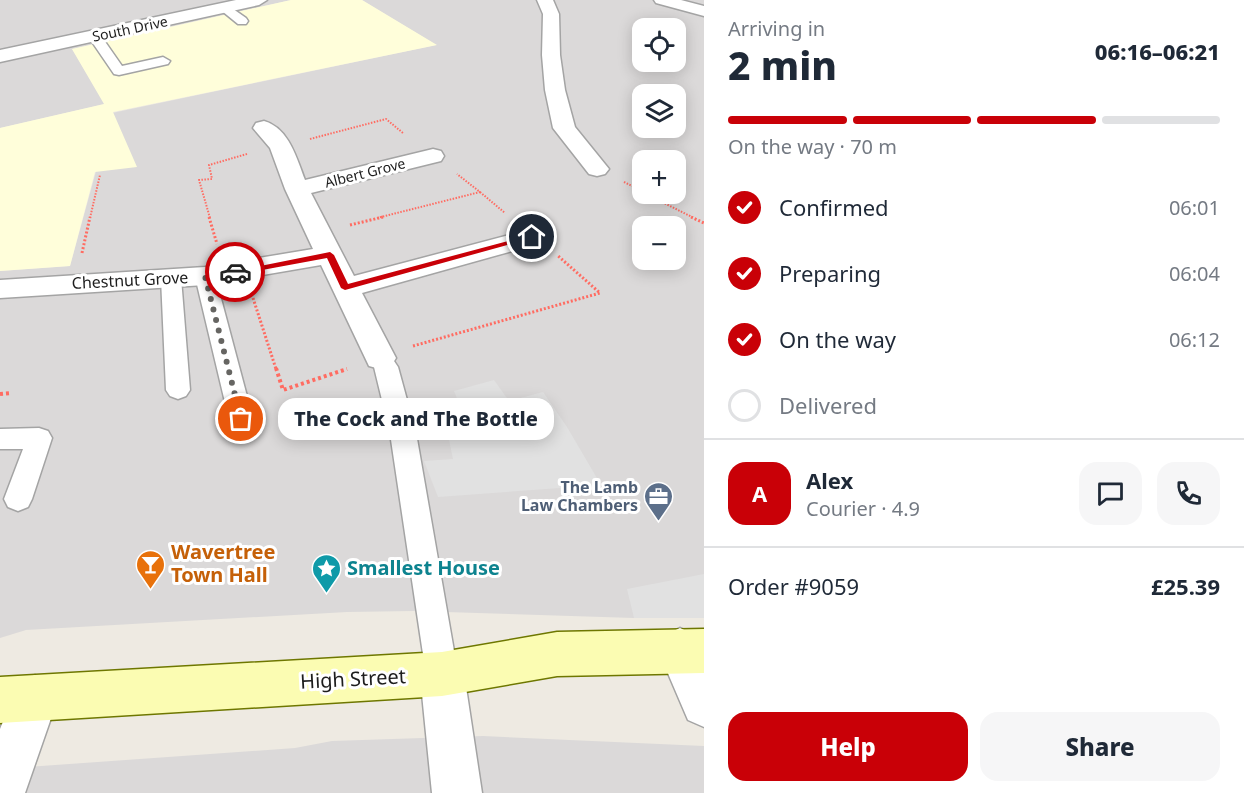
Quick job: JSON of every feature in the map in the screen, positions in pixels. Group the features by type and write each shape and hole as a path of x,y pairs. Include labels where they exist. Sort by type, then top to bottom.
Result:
{"main road":[{"name":"High Street","path":"17,699 442,674 557,654 692,651"}],"street":[{"name":"South Drive","path":"0,56 259,0"},
{"path":"544,0 551,14 551,55 555,90 564,128 597,169"},
{"path":"662,0 704,11"},
{"path":"264,128 281,146 297,189 383,363"},
{"name":"Albert Grove","path":"297,189 433,156"},
{"path":"345,288 532,237"},
{"name":"Chestnut Grove","path":"0,289 205,276 330,255"},
{"path":"692,651 704,704"},
{"path":"442,674 457,793"},
{"path":"0,793 17,699"}],"lane":[{"path":"226,8 242,21"},
{"path":"94,36 119,71 163,61"},
{"path":"205,276 241,419"},
{"path":"171,278 178,390"},
{"path":"383,363 403,433 442,674"},
{"path":"0,439 39,438 18,500"}],"path":[{"path":"75,283 100,175"},
{"path":"244,271 283,390 383,363 402,350 600,293 550,248 532,237 480,192"},
{"path":"666,204 704,223"},
{"path":"0,394 11,393"}],"shaded area":[{"path":"0,0 291,0 72,49 105,104 0,128"},
{"path":"291,0 362,0 437,45 113,112 137,167 95,172 70,266 0,271 0,128 104,104 72,49"},
{"path":"362,0 704,0 704,618 413,611 347,612 26,630 0,638 0,271 70,266 112,113 436,45"},
{"path":"494,380 509,401 543,392 567,427 601,485 438,497 424,461 453,459 446,425 467,423 454,391"},
{"path":"704,574 704,618 634,618 627,589"},
{"path":"483,736 704,746 704,793 17,793 27,767 295,748 332,741"}],"way so far":[{"path":"235,272 205,276 241,419"}],"place":[{"name":"The Cock and The Bottle","path":"241,419"},
{"name":"The Lamb Law Chambers","path":"659,522"},
{"name":"Wavertree Town Hall","path":"150,590"},
{"name":"Smallest House","path":"326,594"}],"route":[{"path":"235,272 330,255 345,288 532,237"}]}
